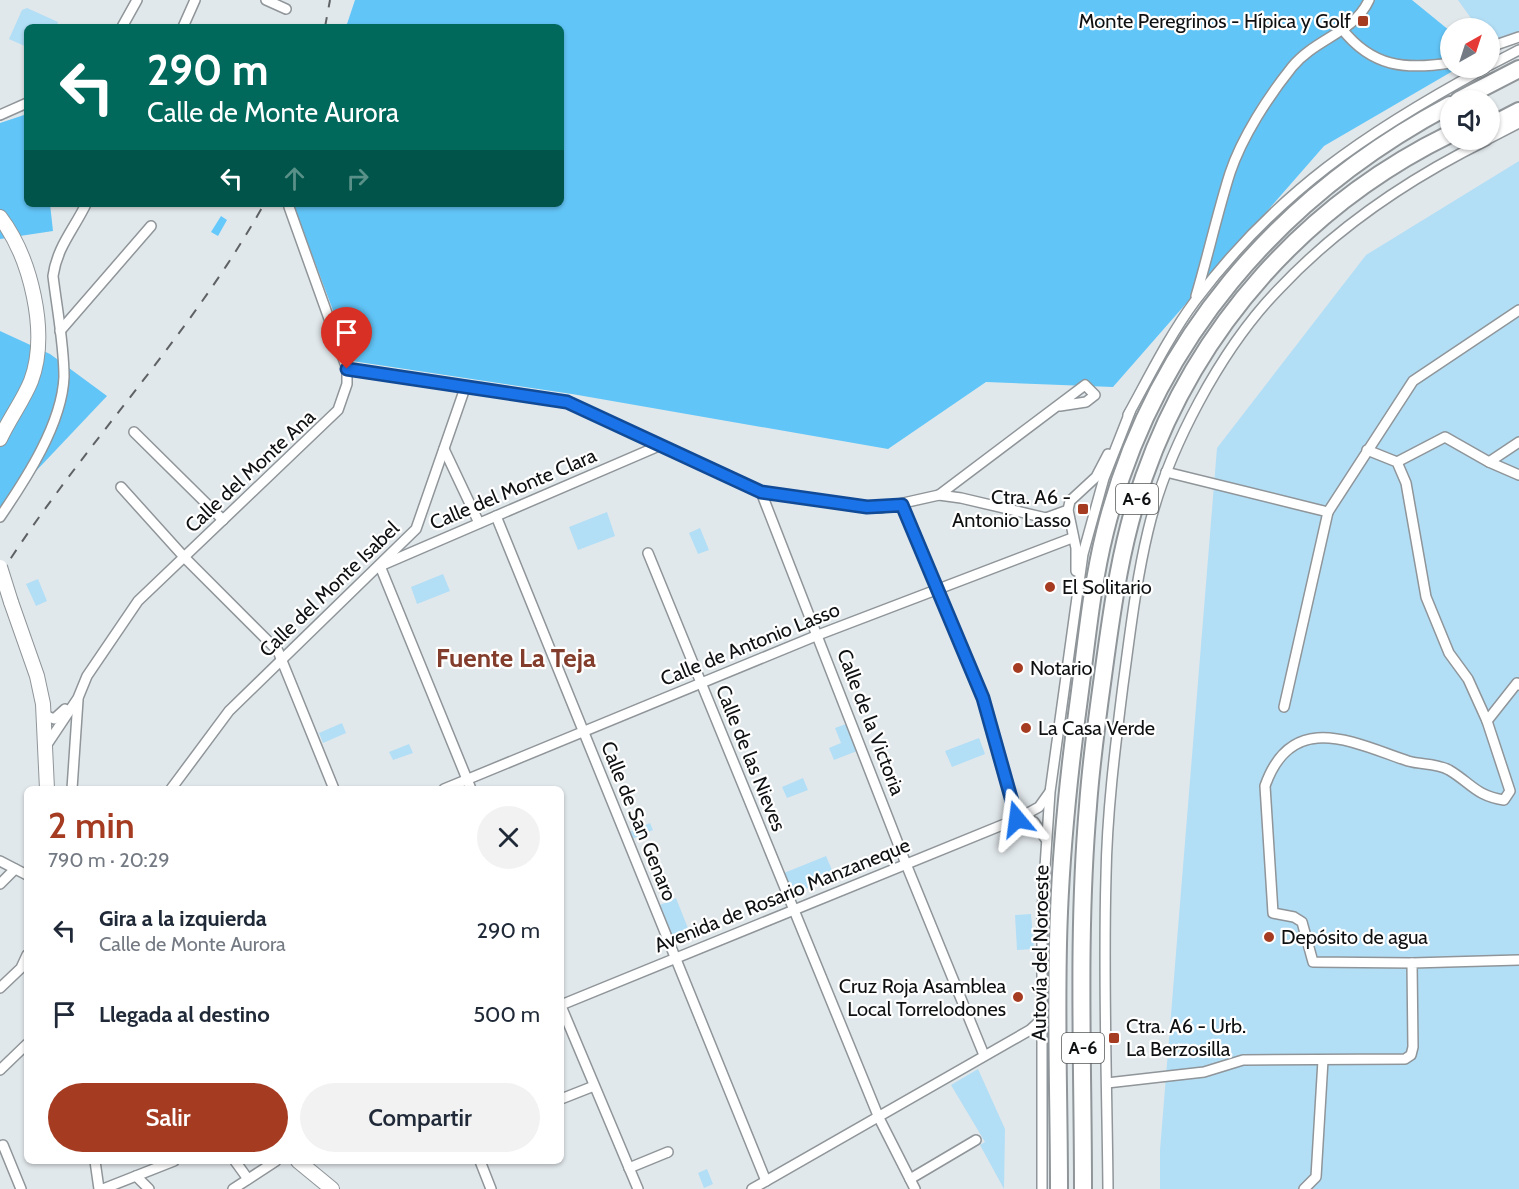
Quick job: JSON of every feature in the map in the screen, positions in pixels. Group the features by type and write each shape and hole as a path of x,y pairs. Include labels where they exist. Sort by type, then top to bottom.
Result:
{"highway":[{"path":"1478,90 1519,69"},
{"path":"1500,110 1519,100"},
{"name":"Autovía del Noroeste","path":"1059,1189 1059,913 1065,812 1089,626 1104,534 1122,473 1155,396 1191,332 1241,267 1295,212 1351,167 1416,123 1440,110"},
{"path":"1500,121 1519,111"},
{"name":"A-6","path":"1083,1189 1083,919 1088,807 1109,629 1124,543 1148,466 1175,404 1211,342 1257,280 1311,225 1378,174 1440,140"},
{"path":"1378,174 1408,166 1441,150"}],"main road":[{"path":"0,218 25,261 32,292 37,344 31,381 0,439"},
{"path":"0,567 37,676 45,715 47,786"},
{"path":"302,1164 332,1189"}],"street":[{"path":"124,24 137,0"},
{"path":"184,24 195,0"},
{"path":"266,0 286,9"},
{"path":"1195,302 1230,172 1242,146 1292,67 1309,50 1359,19 1369,0"},
{"path":"1342,29 1353,43 1369,55 1389,64 1440,64"},
{"path":"1500,44 1519,37"},
{"path":"1500,60 1519,50"},
{"path":"1076,597 1076,548 1072,538 1068,510 1073,495 1096,477 1130,412 1195,302 1236,251 1285,200 1335,159 1412,108 1467,78"},
{"path":"0,115 24,104"},
{"path":"1500,133 1519,123"},
{"path":"1108,1189 1106,877 1110,806 1132,616 1148,530 1166,472 1207,389 1243,333 1276,291 1313,256 1373,207 1465,150"},
{"path":"0,517 38,458 58,405 64,378 53,276 55,260 63,241 84,207"},
{"name":"Calle del Monte Ana","path":"46,746 78,698 87,676 138,601 331,419 342,399 347,369 289,207"},
{"path":"60,331 151,226"},
{"path":"1284,707 1328,512 1413,381 1519,309"},
{"path":"347,369 567,402 761,492 867,507 902,505 939,495 1060,406"},
{"name":"Calle del Monte Isabel","path":"173,786 229,711 281,658 416,530 465,388"},
{"path":"1042,1189 1045,838 1050,792 1083,554 1104,478 1130,412"},
{"path":"134,432 223,520"},
{"path":"1397,462 1445,437 1489,462 1519,475"},
{"path":"1489,462 1519,442"},
{"name":"Calle del Monte Clara","path":"380,566 661,445"},
{"path":"444,449 479,523"},
{"path":"1367,450 1397,462 1406,483 1426,597 1449,652 1468,679 1515,793 1504,800 1487,797 1448,769 1412,762 1348,739 1311,737 1295,745 1270,771 1265,786 1273,913 1293,917 1302,922 1313,962 1412,963 1519,960"},
{"path":"1166,472 1328,512"},
{"path":"121,488 185,558 278,651 333,786"},
{"name":"Calle de la Victoria","path":"761,492 906,864 984,1054"},
{"path":"939,495 1046,518 1068,510"},
{"path":"902,505 983,698 1017,819 1034,822 1045,838"},
{"name":"Calle de San Genaro","path":"496,516 766,1181"},
{"name":"Calle de Antonio Lasso","path":"469,784 583,732 700,683 818,635 1072,538"},
{"name":"Calle de las Nieves","path":"648,553 879,1118 915,1189"},
{"path":"380,566 469,784"},
{"path":"1487,721 1517,683 1519,685"},
{"name":"Calle del Monte Ana","path":"45,715 54,719 78,698"},
{"name":"Calle del Monte Ana","path":"72,786 78,698"},
{"name":"Avenida de Rosario Manzaneque","path":"564,1005 1017,819 1039,807 1050,792"},
{"path":"0,861 24,874"},
{"path":"0,884 15,869"},
{"path":"0,988 21,968 24,962"},
{"path":"1107,1083 1204,1072 1244,1060 1405,1059 1411,1055 1412,963"},
{"path":"564,1013 638,1189"},
{"path":"752,1189 879,1118 984,1054 1030,1030 1042,1019"},
{"path":"0,1070 24,1047"},
{"path":"1304,1189 1316,1177 1323,1060"},
{"path":"564,1099 594,1086"},
{"path":"910,1179 976,1140"},
{"path":"3,1144 21,1189"},
{"path":"629,1168 668,1152"},
{"path":"96,1164 101,1189 166,1164"},
{"path":"237,1164 248,1179"},
{"path":"233,1189 271,1164"},
{"path":"481,1164 491,1189"},
{"path":"136,1176 148,1189"}],"shaded area":[{"path":"355,0 1412,0 1440,23 1441,78 1324,146 1113,387 986,382 888,449 572,394 352,361 294,207 564,207 564,24 347,24"},
{"path":"1458,0 1519,0 1519,33 1500,40 1500,18 1471,18"},
{"path":"27,8 58,22 57,24 24,24 24,46 9,39 22,10"},
{"path":"24,115 24,207 50,207 53,231 0,239 0,123"},
{"path":"1519,161 1519,1189 1160,1189 1160,1150 1217,448 1366,255"},
{"path":"221,216 227,220 218,236 211,232"},
{"path":"0,331 50,354 107,396 0,509"},
{"path":"607,512 615,536 578,550 569,527"},
{"path":"700,528 709,550 698,554 689,533"},
{"path":"443,574 450,591 417,604 411,587"},
{"path":"38,579 47,601 36,606 26,584"},
{"path":"342,723 346,733 323,743 319,733"},
{"path":"846,724 857,751 834,760 829,748 841,743 835,728"},
{"path":"979,738 985,754 952,767 945,751"},
{"path":"409,744 413,753 393,760 389,752"},
{"path":"803,778 808,790 787,798 782,787"},
{"path":"650,823 653,830 632,839 629,832"},
{"path":"826,856 835,877 793,894 784,873"},
{"path":"676,898 691,936 675,942 660,905"},
{"path":"1031,914 1034,949 1017,950 1015,915"},
{"path":"978,1069 1005,1129 1004,1189 980,1145 985,1142 951,1085"},
{"path":"707,1169 713,1184 704,1188 698,1173"}],"railway":[{"path":"326,24 330,0"},
{"path":"0,575 65,482 203,300 262,207"}],"place":[{"name":"Monte Peregrinos - Hípica y Golf","path":"1363,21"},
{"name":"Ctra. A6 - Antonio Lasso","path":"1083,509"},
{"name":"El Solitario","path":"1050,587"},
{"name":"Notario","path":"1018,668"},
{"name":"La Casa Verde","path":"1026,728"},
{"name":"Depósito de agua","path":"1269,937"},
{"name":"Cruz Roja Asamblea Local Torrelodones","path":"1018,997"},
{"name":"Ctra. A6 - Urb. La Berzosilla","path":"1114,1038"}],"district":[{"name":"Fuente La Teja","path":"516,658"}],"route":[{"path":"347,369 567,402 761,492 867,507 902,505 983,698 1017,819"}]}
